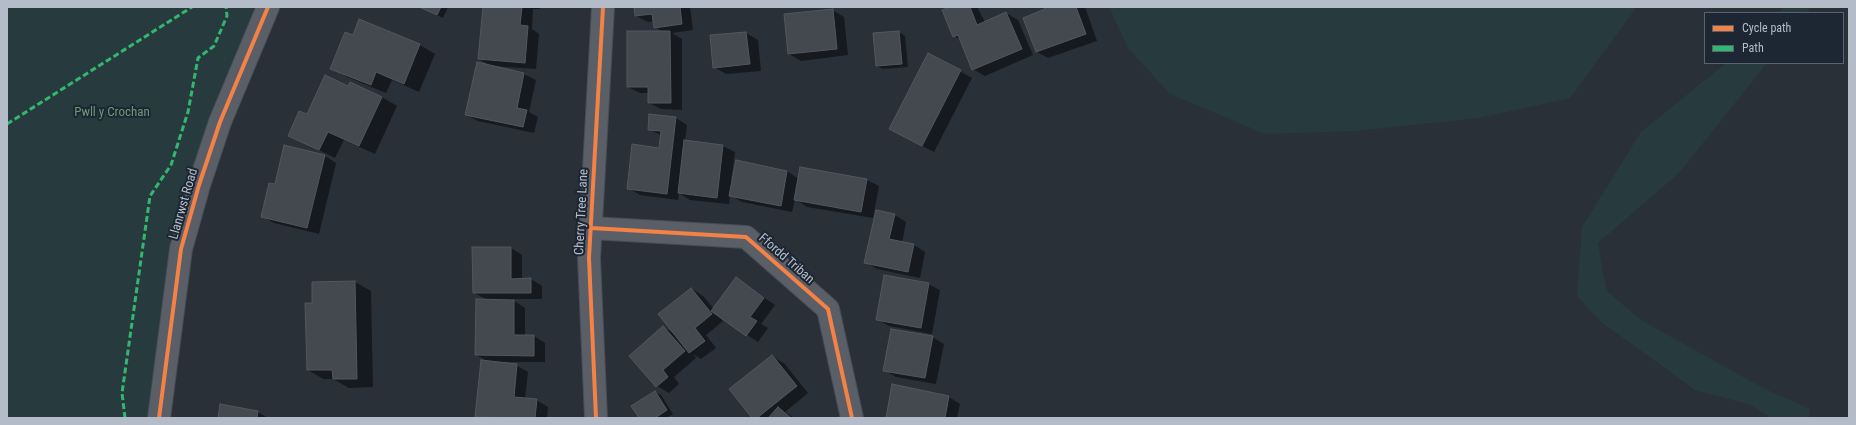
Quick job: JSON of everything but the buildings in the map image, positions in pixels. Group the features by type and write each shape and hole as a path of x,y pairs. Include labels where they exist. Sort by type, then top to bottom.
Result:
{"street":[{"name":"Llanrwst Road","path":"159,418 181,249 199,185 220,122 268,7"},
{"name":"Cherry Tree Lane","path":"596,418 589,258 603,7"},
{"name":"Ffordd Triban","path":"591,228 746,237 828,309 852,418"}],"green space":[{"name":"Pwll y Crochan","path":"7,7 268,7 199,185 159,418 7,418"},
{"path":"1109,7 1641,7 1636,8 1570,98 1479,118 1356,131 1265,134 1170,94 1128,48"},
{"path":"1784,7 1811,7 1807,12 1779,12"},
{"path":"1725,64 1766,64 1679,173 1598,243 1606,290 1641,320 1765,389 1810,409 1809,418 1771,418 1752,405 1695,390 1600,321 1577,296 1582,227 1641,132"}],"marked path":[{"path":"7,124 192,7"},
{"path":"125,418 122,393 150,196 171,165 188,112 198,58 214,46 227,16 226,7"}],"cycle path":[{"path":"159,418 181,249 199,185 220,122 268,7"},
{"path":"596,418 589,258 603,7"},
{"path":"591,228 746,237 828,309 852,418"}]}
